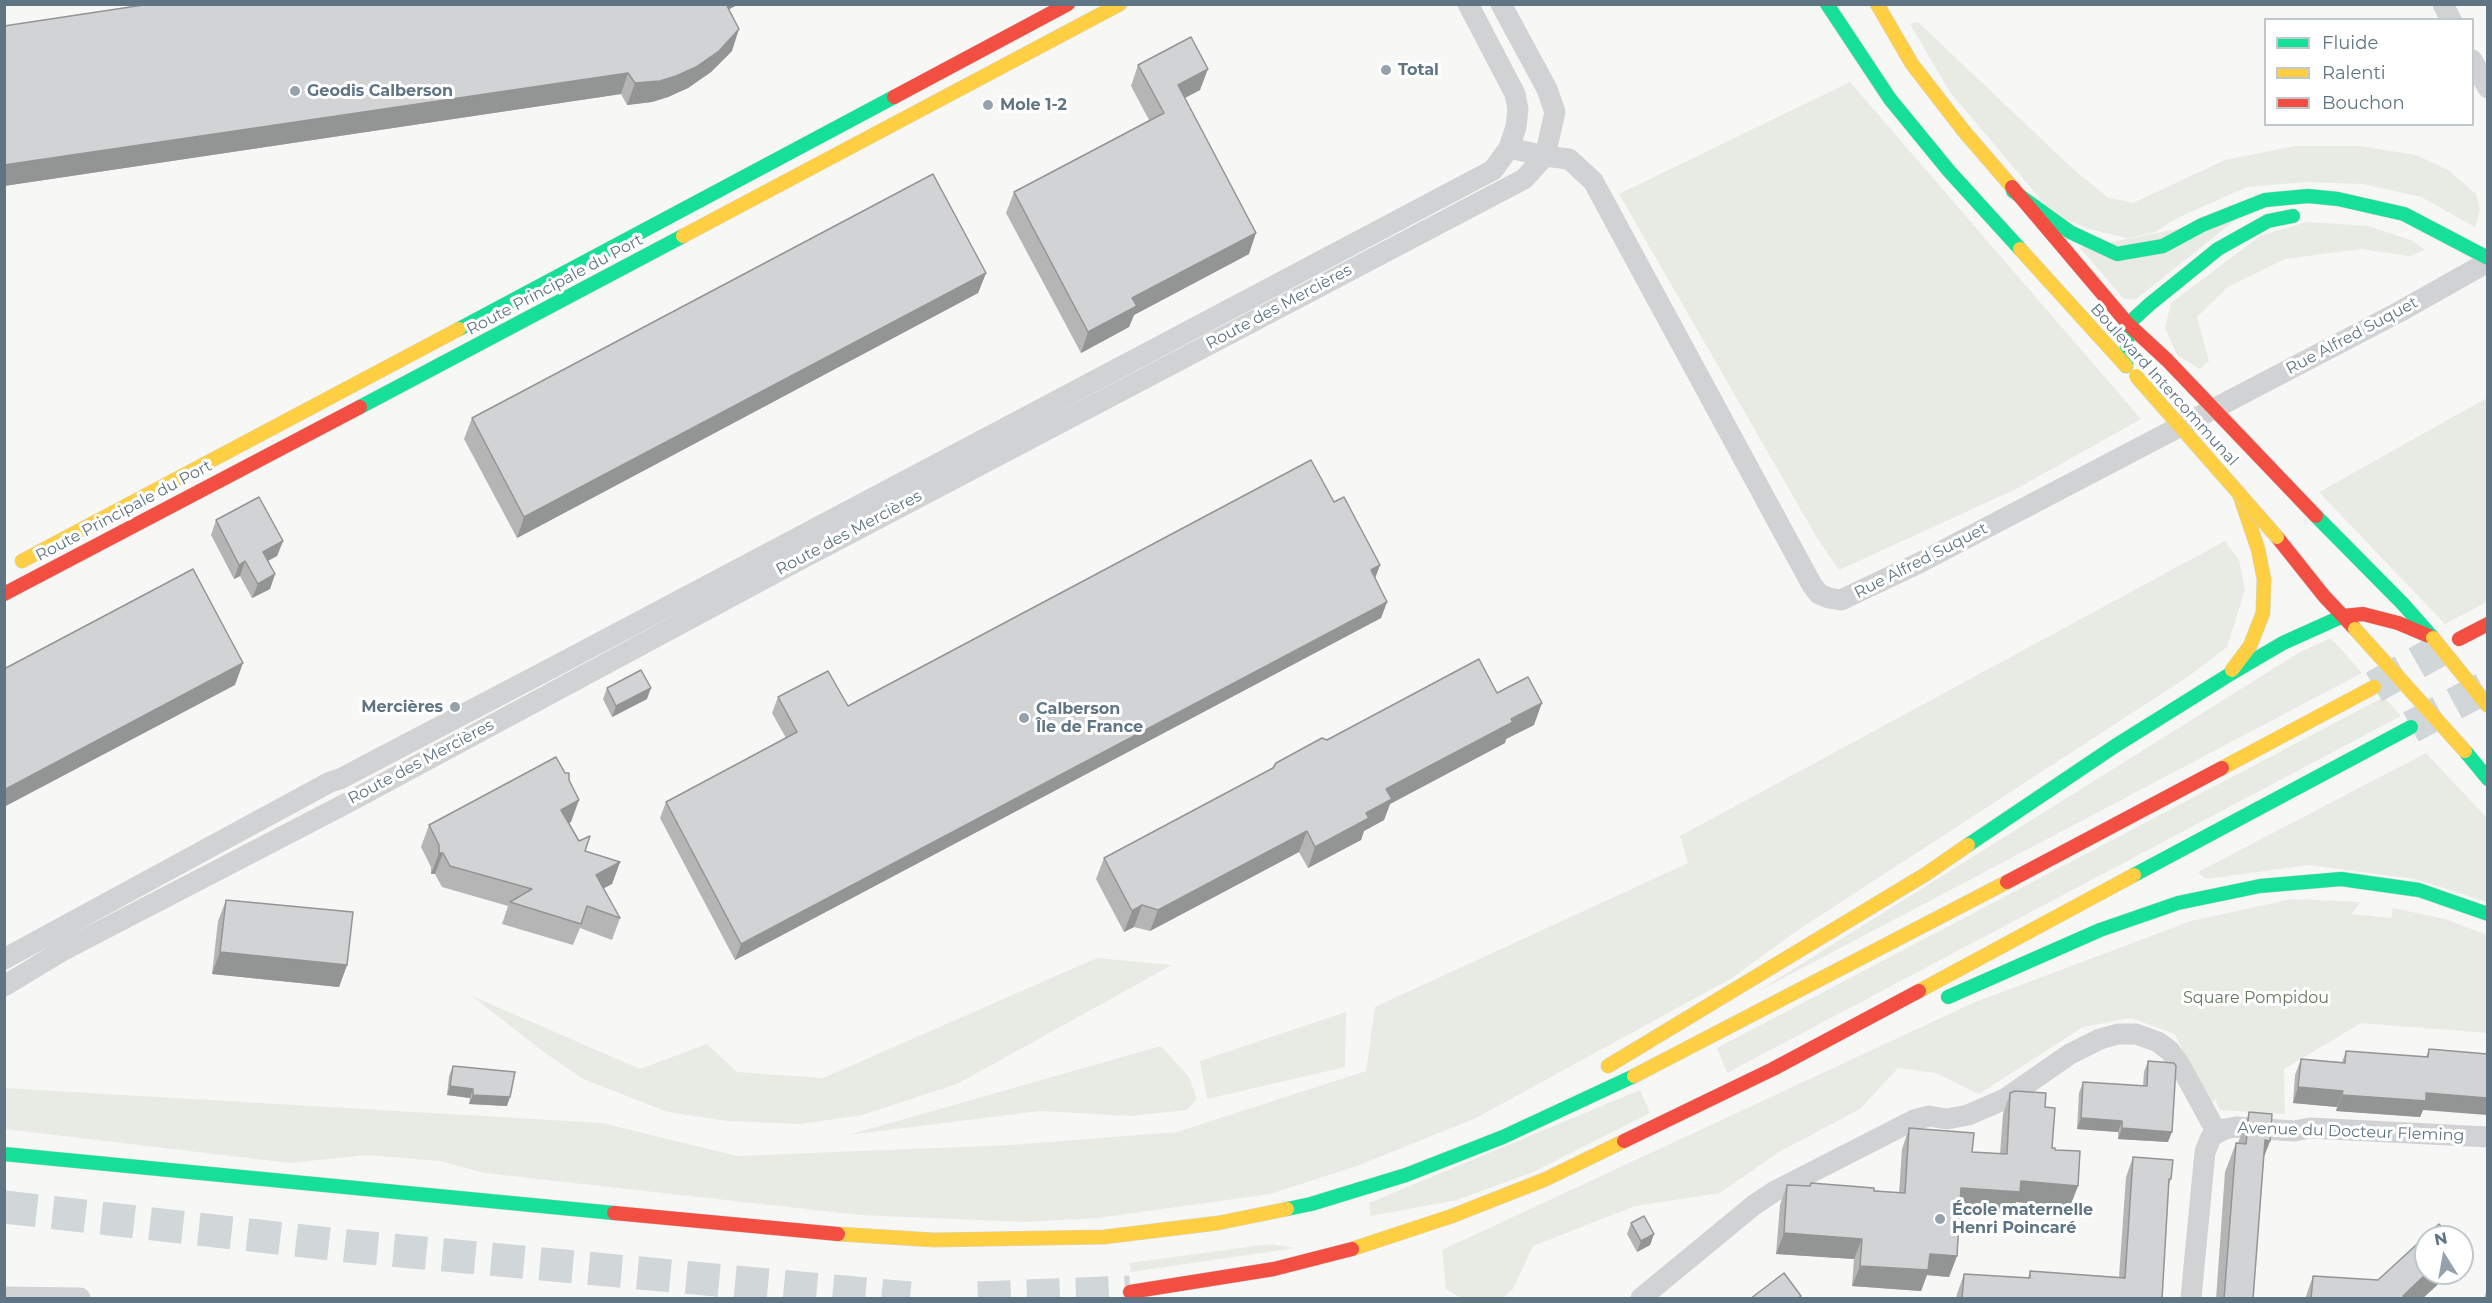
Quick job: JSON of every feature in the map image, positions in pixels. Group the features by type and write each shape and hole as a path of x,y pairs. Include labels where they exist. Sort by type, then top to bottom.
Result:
{"main road":[{"name":"Route Principale du Port","path":"14,566 90,523 417,352 1068,4"},
{"name":"Route Principale du Port","path":"4,594 1120,4"},
{"name":"Boulevard Intercommunal","path":"1827,4 1890,99 1949,171 2136,376 2487,779"},
{"name":"Boulevard Intercommunal","path":"1877,4 1912,64 2013,191 2128,324 2167,360 2403,604 2487,706"},
{"path":"2013,191 2070,232 2117,254 2163,246 2202,225 2265,200 2308,196 2338,199 2404,214 2487,260"},
{"path":"2126,366 2128,324 2218,249 2268,221 2314,211 2381,208"},
{"path":"2227,676 2250,646 2263,612 2264,579 2258,549 2240,496"},
{"path":"1597,1073 1926,874 2115,746 2283,643 2343,616 2363,614 2398,623 2433,638"},
{"path":"2459,639 2487,624"},
{"path":"4,1154 836,1234 934,1240 1104,1237 1218,1223 1311,1204 1406,1175 1503,1137 1610,1088 1901,938 2374,687"},
{"path":"1130,1292 1274,1269 1348,1250 1452,1216 1545,1179 1773,1068 2411,727"},
{"path":"2465,752 2487,753"},
{"path":"1934,1003 2100,930 2178,903 2260,886 2341,879 2419,891 2487,914"},
{"path":"1878,1012 1913,1012"},
{"path":"1503,1137 1534,1109 1552,1099"}],"street":[{"name":"Route des Mercières","path":"4,960 51,932 330,782 340,779 512,689 1493,170 1509,148 1516,127 1518,109 1515,94 1468,4"},
{"name":"Route des Mercières","path":"4,986 62,951 347,803 814,552 1524,179 1545,156 1554,120 1552,103 1501,4"},
{"path":"2443,4 2450,18"},
{"path":"2474,64 2487,88"},
{"name":"Rue Alfred Suquet","path":"1509,148 1569,159 1593,181 1812,585 1819,594 1841,600 1919,563 2388,317 2487,260"},
{"path":"1641,1299 1754,1205 1775,1191 1914,1120 1929,1116 1947,1119 1968,1116 2005,1099 2078,1049 2118,1034 2136,1034 2158,1042 2170,1051 2195,1090 2217,1133 2211,1137 2205,1152 2191,1299"},
{"name":"Avenue du Docteur Fleming","path":"2217,1133 2236,1127 2294,1131 2310,1128 2487,1137"},
{"path":"4,1297 80,1299"}],"green space":[{"path":"1918,22 2072,168 2107,197 2133,203 2225,160 2295,146 2360,146 2416,155 2448,170 2476,194 2480,210 2475,227 2421,197 2363,184 2305,182 2247,187 2175,219 2156,232 2128,238 2089,229 2053,214 1950,92 1910,24"},
{"path":"1850,82 2141,419 2016,489 1839,570 1816,536 1619,194"},
{"path":"2239,217 2135,300 2124,299 2080,248"},
{"path":"2306,222 2368,226 2411,240 2425,250 2410,256 2361,249 2285,259 2228,287 2197,317 2209,361 2200,369 2177,355 2165,328 2171,303 2260,236"},
{"path":"2487,398 2487,602 2445,624 2319,492"},
{"path":"2225,541 2239,560 2245,590 2227,647 2189,676 1798,930 1732,978 1476,1118 1357,1166 1270,1194 1098,1218 1026,1222 860,1215 484,1173 440,1161 365,1155 290,1163 5,1129 4,1088 602,1123 737,1156 1011,1145 1177,1132 1366,1071 1375,1007 1688,863 1680,836"},
{"path":"2331,638 2362,673 1755,993 2300,652"},
{"path":"2384,697 2401,716 1727,1073 1717,1048"},
{"path":"2426,753 2487,818 2487,902 2415,879 2308,865 2206,879 2198,872"},
{"name":"Square Pompidou","path":"2292,899 2360,902 2352,914 2391,918 2393,908 2445,919 2487,935 2487,1033 2361,1023 2284,1069 2285,1114 2220,1110 2215,1099 2209,1107 2175,1034 2131,1018 2083,1027 1979,1094 1936,1073 1898,1068 1860,1109 1779,1152 1720,1193 1635,1206 1533,1246 1513,1289 1503,1298 1461,1298 1446,1289 1442,1250 1973,1003 2191,921"},
{"path":"1097,958 1172,965 957,1084 862,1115 801,1124 728,1121 668,1112 583,1079 541,1050 472,996 640,1069 707,1044 737,1072 823,1078"},
{"path":"1346,1012 1345,1067 1207,1099 1200,1061"},
{"path":"1161,1046 1189,1077 1197,1099 1187,1110 1130,1116 1040,1111 848,1135"},
{"path":"1640,1090 1650,1113 1533,1172 1457,1200 1370,1216 1369,1203"},
{"path":"1270,1244 1295,1248 1131,1272 1129,1263"}],"building":[{"name":"Geodis Calberson","path":"150,4 726,4 739,29 719,51 696,67 660,81 635,83 628,73 4,165 4,26"},
{"path":"1191,37 1208,69 1178,85 1256,233 1132,298 1137,306 1088,332 1014,192 1164,113 1138,65"},
{"path":"933,174 986,273 524,517 472,418"},
{"name":"Calberson Île de France","path":"1311,460 1334,502 1344,497 1380,565 1371,570 1387,602 741,944 666,802 797,732 778,697 828,671 848,706"},
{"path":"259,497 283,541 263,552 275,574 258,584 245,561 239,565 216,520"},
{"path":"193,569 243,663 4,790 4,669"},
{"path":"1479,659 1497,693 1528,677 1542,703 1511,719 1513,722 1386,789 1392,799 1366,813 1369,818 1315,847 1307,831 1158,910 1142,905 1132,911 1104,858 1273,768 1276,763 1322,738 1327,740"},
{"path":"641,670 651,688 616,706 607,688"},
{"path":"556,757 565,773 569,773 569,780 579,800 561,810 579,841 590,836 585,851 620,862 596,875 620,918 587,906 581,924 510,902 532,889 450,866 443,853 439,853 439,845 429,825"},
{"path":"226,900 353,912 347,965 220,952"},
{"path":"2429,1049 2487,1054 2487,1098 2426,1093 2426,1101 2342,1095 2343,1091 2298,1087 2301,1059 2345,1063 2346,1051 2428,1057"},
{"path":"2148,1061 2174,1063 2176,1066 2172,1132 2122,1128 2122,1121 2081,1118 2083,1082 2147,1086"},
{"path":"453,1066 515,1072 510,1097 473,1095 473,1089 450,1086"},
{"path":"2015,1091 2046,1093 2045,1107 2055,1108 2052,1148 2080,1151 2078,1186 2021,1181 2020,1192 1961,1188 1957,1256 1930,1254 1928,1270 1860,1266 1862,1239 1784,1233 1787,1185 1810,1186 1811,1183 1905,1193 1909,1128 1974,1133 1972,1152 2007,1154 2010,1093"},
{"path":"2249,1112 2272,1114 2270,1141 2265,1140 2253,1299 2224,1299 2236,1143 2246,1144"},
{"path":"2133,1157 2173,1160 2171,1179 2169,1179 2162,1299 1962,1299 1964,1274 2030,1278 2030,1271 2125,1278"},
{"path":"1644,1216 1654,1234 1641,1241 1631,1223"},
{"path":"2414,1247 2414,1285 2403,1296 2406,1299 2311,1299 2313,1276 2378,1280"},
{"path":"1784,1273 1801,1296 1798,1299 1750,1299"}],"tunnel":[{"path":"2374,687 2459,639"},
{"path":"2411,727 2488,686"},
{"path":"4,1207 348,1246 910,1298"},
{"path":"978,1298 1130,1292"}],"traffic: fast":[{"path":"1827,4 1890,99 1949,171 2020,249"},
{"path":"459,329 894,97"},
{"path":"2013,191 2070,232 2117,254 2163,246 2202,225 2265,200 2308,196 2338,199 2404,214 2488,258"},
{"path":"2126,366 2128,324 2150,304 2218,249 2268,221 2293,216"},
{"path":"360,407 683,236"},
{"path":"2316,516 2403,604 2433,638"},
{"path":"1968,845 2115,746 2227,676 2283,643 2343,616"},
{"path":"2134,875 2411,727"},
{"path":"2465,751 2488,779"},
{"path":"1948,997 2100,930 2178,903 2260,886 2341,879 2419,890 2488,914"},
{"path":"1287,1209 1406,1175 1503,1137 1634,1076"},
{"path":"4,1154 614,1213"}],"traffic: slow":[{"path":"683,236 1120,4"},
{"path":"1877,4 1912,64 1963,130 2012,187"},
{"path":"2020,249 2126,366"},
{"path":"22,561 459,329"},
{"path":"2136,376 2277,537"},
{"path":"2232,670 2250,646 2263,613 2264,579 2258,549 2240,496"},
{"path":"2355,629 2465,751"},
{"path":"2433,638 2488,706"},
{"path":"2222,768 2374,687"},
{"path":"1608,1066 1926,874 1968,845"},
{"path":"1919,991 2134,875"},
{"path":"1634,1076 2007,882"},
{"path":"1352,1249 1452,1216 1546,1179 1624,1141"},
{"path":"838,1234 934,1240 1104,1237 1218,1223 1287,1209"}],"traffic: jam":[{"path":"894,97 1068,4"},
{"path":"2012,187 2128,324 2167,360"},
{"path":"2167,360 2316,516"},
{"path":"4,594 360,407"},
{"path":"2277,537 2324,596 2355,629"},
{"path":"2343,616 2363,614 2398,623 2429,636"},
{"path":"2459,639 2488,624"},
{"path":"2007,882 2222,768"},
{"path":"1624,1141 1773,1069 1919,991"},
{"path":"614,1213 838,1234"},
{"path":"1130,1292 1274,1269 1352,1249"}],"place":[{"name":"Total","path":"1386,70"},
{"name":"Geodis Calberson","path":"295,91"},
{"name":"Mole 1-2","path":"988,105"},
{"name":"Mercières","path":"455,707"},
{"name":"Calberson Île de France","path":"1024,718"},
{"name":"École maternelle Henri Poincaré","path":"1940,1219"}]}
